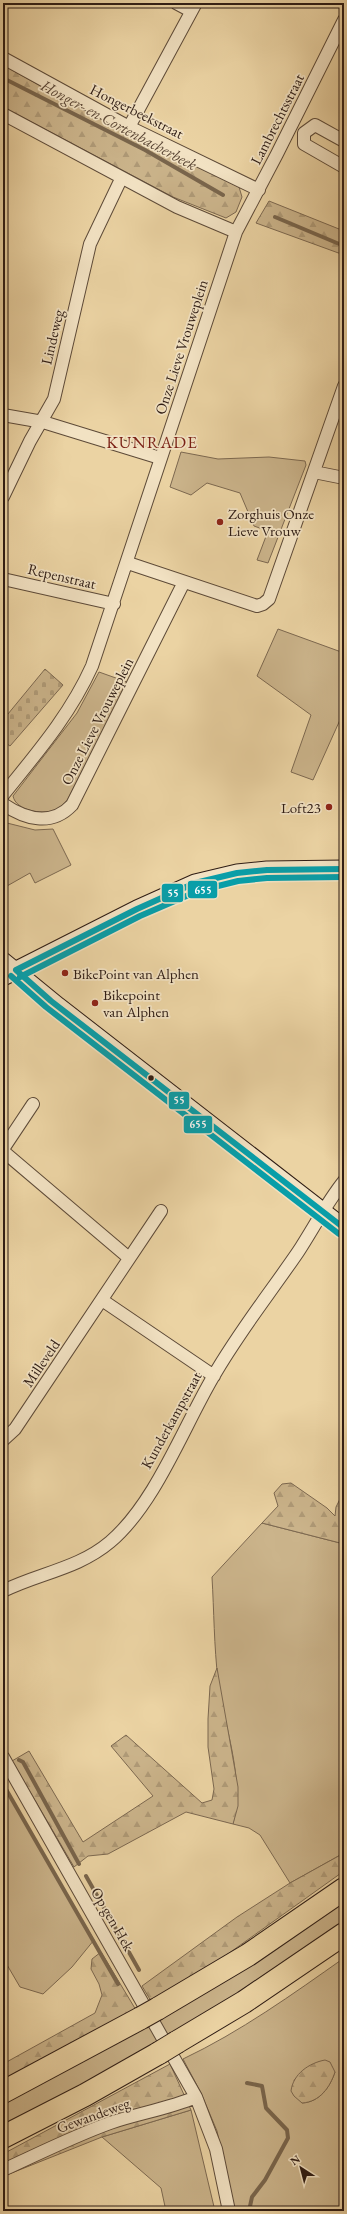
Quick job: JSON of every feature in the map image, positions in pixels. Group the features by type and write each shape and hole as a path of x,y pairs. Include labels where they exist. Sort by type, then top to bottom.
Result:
{"highway":[{"path":"3,2092 149,2014 248,1955 344,1889"},
{"path":"3,2137 85,2095 168,2048 244,2002 344,1934"}],"street":[{"path":"129,127 193,7 176,3"},
{"name":"Lambrechtsstraat","path":"236,232 259,190 344,20"},
{"name":"Hongerbeekstraat","path":"3,58 129,127 259,190"},
{"path":"3,114 121,179 177,207 236,232"},
{"path":"304,133 315,125 344,141"},
{"path":"291,127 304,133"},
{"path":"304,133 304,144 344,167"},
{"name":"Lindeweg","path":"3,497 30,441 43,422 54,399 90,244 121,179"},
{"name":"Onze Lieve Vrouweplein","path":"3,795 60,722 79,694 94,660 128,562 160,458 168,439 236,232"},
{"path":"128,562 257,606 264,604 269,599 344,386"},
{"path":"3,415 43,422 160,458"},
{"path":"314,472 344,478"},
{"name":"Repenstraat","path":"3,579 114,604"},
{"name":"Onze Lieve Vrouweplein","path":"3,804 18,814 42,818 59,814 72,805 184,582"},
{"path":"344,869 267,870 237,873 195,883 144,905 7,969 55,1004 344,1228"},
{"path":"33,1104 3,1150 129,1258"},
{"name":"Kunderkampstraat","path":"3,1591 71,1566 90,1556 121,1532 133,1519 151,1490 214,1376 324,1212 332,1195 344,1181"},
{"name":"Milleveld","path":"3,1440 15,1429 161,1211"},
{"path":"102,1300 214,1376"},
{"name":"Op gen Hek","path":"3,1757 196,2097 216,2149 229,2211"},
{"name":"Gewandeweg","path":"3,2170 90,2131 123,2119 168,2108 196,2097"}],"green space":[{"path":"3,65 89,113 239,187 242,197 236,212 226,218 173,197 3,107"},
{"path":"269,201 344,231 344,255 256,223"},
{"path":"181,452 218,459 269,457 305,461 306,465 268,563 257,560 268,531 254,526 240,493 207,483 191,495 170,487"},
{"path":"278,629 344,653 344,711 313,780 291,772 311,715 257,676"},
{"path":"45,669 63,685 10,746 3,741 3,720"},
{"path":"99,672 127,682 68,799 54,811 37,812 24,808 15,801 13,796 77,713"},
{"path":"3,822 35,830 53,829 71,865 35,883 30,873 7,886 3,890"},
{"path":"291,1483 327,1508 335,1516 336,1507 344,1491 344,1544 262,1523 278,1506 274,1493 282,1484"},
{"path":"262,1523 344,1544 344,1853 290,1883 260,1835 249,1828 233,1824 237,1788 232,1752 218,1680 212,1577"},
{"path":"217,1668 238,1787 238,1806 233,1824 186,1812 108,1854 88,1856 74,1867 12,1761 29,1751 83,1842 153,1796 111,1746 126,1735 202,1803 212,1800 214,1789 208,1747 208,1719 210,1686"},
{"path":"3,1784 94,1940 72,1967 43,1994 20,1987 3,1958"},
{"path":"344,1853 344,1871 211,1966 151,2001 142,1986 237,1917 290,1883"},
{"path":"344,1898 344,1925 157,2045 3,2127 3,2102"},
{"path":"101,1952 136,2010 3,2080 3,2064 95,2013 102,1995 99,1984 91,1969 92,1959"},
{"path":"344,1958 344,2211 277,2211 270,2209 234,2211 217,2131 201,2093 183,2059 246,2025","holes":["314,2064 335,2072 327,2088 319,2097 302,2103 294,2080"]},
{"path":"325,2060 330,2062 335,2072 330,2083 319,2097 302,2103 291,2091 295,2079 303,2070 319,2061"},
{"path":"170,2064 191,2110 102,2137 4,2176 3,2154"},
{"path":"191,2110 215,2211 166,2211 161,2188 102,2137"}],"waterway":[{"name":"Honger- en Cortenbacherbeek","path":"3,78 145,150 223,195"},
{"name":"Honger- en Cortenbacherbeek","path":"275,217 344,246"},
{"path":"19,1760 23,1762 79,1864"},
{"path":"3,1784 118,1984"},
{"path":"86,1876 139,1970"},
{"path":"247,2083 262,2086 266,2108 287,2130 288,2138 265,2180 252,2197 249,2211"}],"transit line":[{"name":"55","path":"16,970 137,909 195,883 237,873 267,870 344,869"},
{"name":"655","path":"20,977 140,916 198,891 238,881 267,878 344,877"},
{"name":"55","path":"16,970 51,1001 344,1228"},
{"name":"655","path":"11,976 46,1007 339,1234"}],"place":[{"name":"Zorghuis Onze Lieve Vrouw","path":"220,522"},
{"name":"Loft23","path":"329,807"},
{"name":"BikePoint van Alphen","path":"65,973"},
{"name":"Bikepoint van Alphen","path":"95,1003"}],"district":[{"name":"KUNRADE","path":"152,442"}]}
